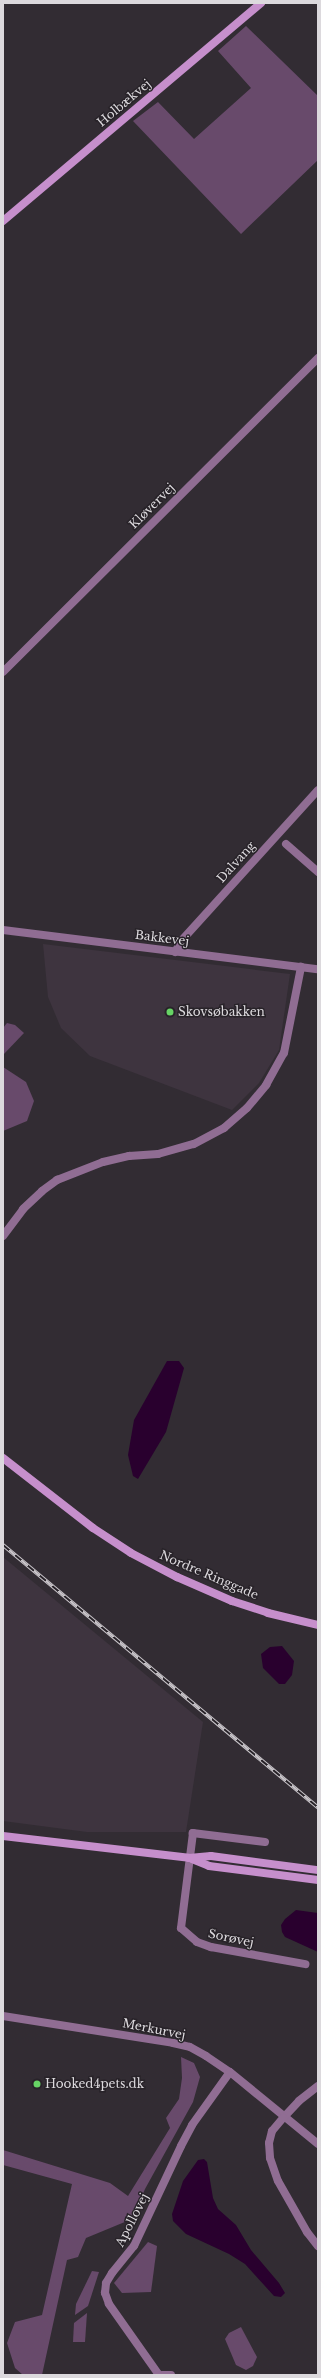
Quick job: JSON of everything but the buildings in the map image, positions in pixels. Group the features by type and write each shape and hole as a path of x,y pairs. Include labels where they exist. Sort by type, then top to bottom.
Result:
{"street":[{"name":"Holbækvej","path":"3,221 261,3"},
{"name":"Kløvervej","path":"3,672 318,358"},
{"name":"Dalvang","path":"175,952 182,940 318,790"},
{"path":"286,844 318,872"},
{"name":"Bakkevej","path":"3,930 318,969"},
{"path":"3,1236 23,1209 42,1191 57,1180 81,1169 103,1162 129,1156 158,1154 194,1144 224,1128 247,1108 266,1085 284,1053 300,967"},
{"name":"Nordre Ringgade","path":"3,1458 93,1528 131,1553 177,1577 232,1601 268,1613 318,1626"},
{"name":"Sorøvej","path":"265,1842 193,1833 181,1928 197,1942 211,1947 304,1964"},
{"path":"3,1836 189,1858 211,1856 318,1870"},
{"path":"189,1858 209,1866 318,1880"},
{"name":"Merkurvej","path":"3,2016 173,2043 206,2056 230,2072 283,2118 318,2144"},
{"name":"Apollovej","path":"158,2375 109,2304 105,2294 106,2283 112,2273 134,2246 181,2146 192,2126 230,2072"},
{"path":"318,2086 299,2101 283,2118 270,2137 270,2158 278,2182 307,2232 318,2246"},
{"path":"162,2375 172,2375"}],"shaded area":[{"path":"246,26 318,96 318,160 241,234 133,121 158,102 194,139 251,88 218,51"},
{"name":"Skovsøbakken","path":"43,944 290,974 279,1050 259,1083 232,1110 90,1056 61,1028 48,997"},
{"path":"7,1023 15,1025 24,1033 3,1055 3,1028"},
{"path":"3,1067 26,1082 34,1101 27,1121 3,1131"},
{"path":"167,1361 179,1361 184,1368 166,1432 138,1479 133,1476 128,1455 134,1420"},
{"path":"3,1557 203,1722 186,1832 87,1832 3,1821"},
{"path":"282,1646 294,1661 292,1675 285,1684 279,1684 263,1668 261,1654 270,1647"},
{"path":"296,1910 318,1913 318,1952 285,1937 282,1932 281,1925 285,1919"},
{"path":"181,2057 194,2063 200,2077 193,2102 145,2189 132,2219 86,2238 78,2257 67,2260 42,2375 23,2375 15,2368 7,2343 15,2322 42,2315 72,2184 3,2165 3,2150 110,2183 128,2196 170,2128 166,2118 179,2099 182,2078"},
{"path":"204,2159 207,2162 213,2198 218,2209 236,2225 251,2250 279,2283 285,2293 281,2297 274,2296 245,2264 229,2254 186,2234 173,2221 172,2214 183,2181 198,2160"},
{"path":"148,2242 157,2246 151,2292 122,2293 114,2283"},
{"path":"92,2271 99,2272 88,2306 75,2315 76,2304"},
{"path":"87,2313 85,2342 73,2342 74,2323"},
{"path":"241,2327 257,2357 253,2366 246,2370 236,2365 225,2339 229,2333"}],"railway":[{"path":"3,1545 318,1807"}],"place":[{"name":"Skovsøbakken","path":"170,1012"},
{"name":"Hooked4pets.dk","path":"37,2084"}]}
